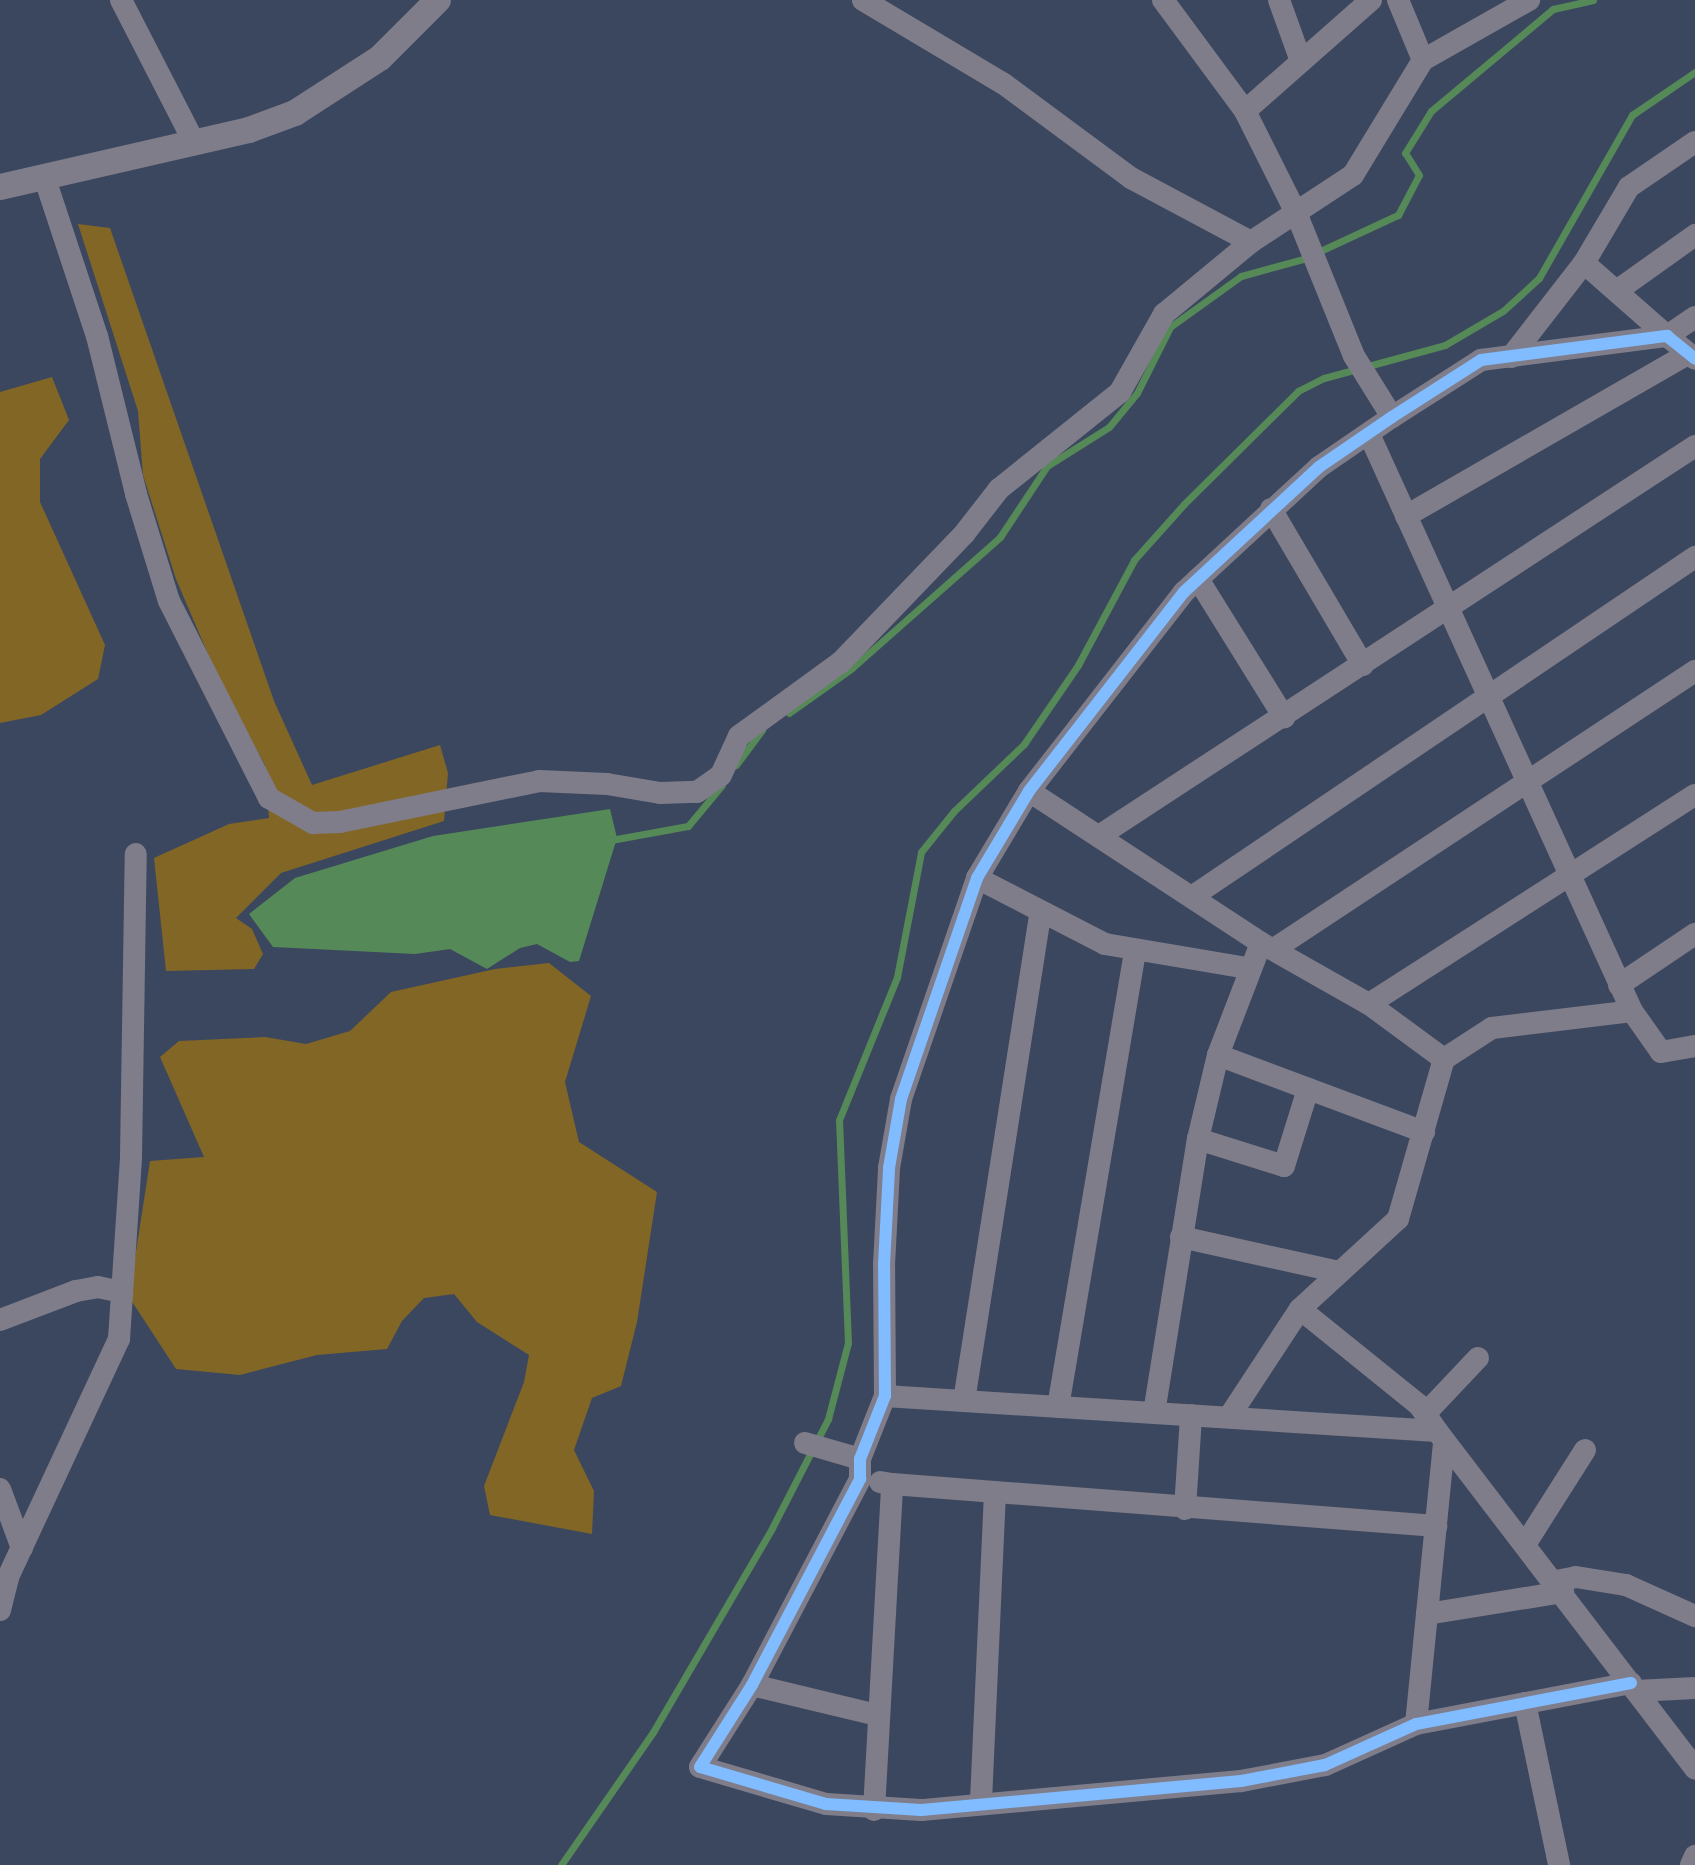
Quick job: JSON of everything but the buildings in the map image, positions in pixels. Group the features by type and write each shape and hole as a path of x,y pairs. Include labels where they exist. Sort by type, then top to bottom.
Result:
{"street":[{"path":"121,0 193,140"},
{"path":"0,187 193,140 249,130 295,113 380,58 438,0"},
{"path":"863,0 1004,84 1131,178 1251,242"},
{"path":"1163,0 1245,111 1297,215 1354,356 1392,417"},
{"path":"1279,0 1301,61"},
{"path":"1245,111 1371,0"},
{"path":"1398,0 1423,60"},
{"path":"44,176 97,336 136,494 169,601 269,798 313,823 539,781 607,784 660,793 697,792 721,775 739,736 841,662 964,534 999,489 1120,392 1164,314 1251,242 1297,215 1353,175 1423,60 1517,4"},
{"path":"1511,357 1584,263 1629,187 1695,142"},
{"path":"1618,290 1695,235"},
{"path":"1406,516 1692,356 1584,263"},
{"path":"1695,317 1667,336 1481,360 1319,467 1198,579 1108,685 1029,791 977,878 901,1099 889,1168 884,1265 885,1396 860,1469 752,1685 700,1767 826,1804 874,1810 1241,1781 1325,1765 1416,1724 1525,1703 1634,1687 1695,1688"},
{"path":"1369,434 1632,1011 1661,1052 1695,1046"},
{"path":"1099,836 1695,446"},
{"path":"1271,509 1363,665"},
{"path":"1193,896 1487,693 1695,557"},
{"path":"1198,579 1284,717"},
{"path":"1154,1413 1198,1139 1218,1055 1247,968 1268,946 1695,671"},
{"path":"1029,791 1268,946 1369,1004 1444,1059"},
{"path":"1369,1004 1695,795"},
{"path":"0,1610 22,1548 119,1339 131,1156 136,854"},
{"path":"977,878 1040,914 1105,944 1247,968"},
{"path":"964,1401 1040,914"},
{"path":"1619,985 1695,934"},
{"path":"1058,1407 1135,950"},
{"path":"1229,1417 1300,1309 1398,1219 1444,1059 1492,1028 1632,1011"},
{"path":"1218,1055 1424,1132"},
{"path":"1198,1139 1284,1166 1308,1089"},
{"path":"1181,1237 1339,1272"},
{"path":"0,1320 76,1291 98,1287 122,1292"},
{"path":"1300,1309 1435,1429 1559,1586 1695,1769"},
{"path":"1416,1724 1436,1526 1435,1429 1478,1358"},
{"path":"885,1396 1435,1429"},
{"path":"1185,1509 1191,1415"},
{"path":"805,1443 892,1484 1436,1526"},
{"path":"1526,1543 1585,1450"},
{"path":"874,1810 892,1484"},
{"path":"0,1489 22,1548"},
{"path":"981,1801 995,1492"},
{"path":"1427,1614 1559,1586 1576,1577 1626,1585 1695,1616"},
{"path":"752,1685 877,1715"},
{"path":"1525,1703 1559,1865"},
{"path":"1691,1865 1695,1856"}],"shaded area":[{"path":"78,224 110,228 274,701 312,785 440,745 448,773 444,821 281,873 236,918 252,929 263,954 254,969 166,971 154,858 229,824 269,818 265,765 222,687 176,579 143,475 138,411"},
{"path":"52,377 69,420 40,459 40,502 105,645 98,679 41,715 0,723 0,392"},
{"path":"610,809 617,838 579,961 570,962 537,944 520,948 487,969 450,949 415,954 273,947 249,914 295,878 433,836"},
{"path":"549,963 591,996 565,1082 579,1142 657,1192 637,1322 621,1386 592,1398 574,1450 594,1491 592,1534 490,1515 484,1486 524,1382 529,1355 477,1322 454,1294 424,1298 402,1321 387,1349 317,1355 240,1375 176,1369 129,1297 150,1161 204,1157 160,1057 179,1041 265,1037 306,1044 350,1031 391,992 495,969"}],"waterway":[{"path":"789,713 852,668 1000,537 1047,466 1109,427 1137,393 1170,327 1241,276 1303,259 1398,215 1419,175 1405,153 1431,111 1553,9 1593,0"},
{"path":"561,1865 653,1732 772,1528 828,1419 848,1343 839,1120 897,977 921,852 954,811 1024,744 1078,665 1134,560 1184,504 1298,391 1324,378 1445,345 1503,311 1539,278 1632,115 1695,72"},
{"path":"736,765 762,730"},
{"path":"611,840 688,826 722,785"}],"cycle path":[{"path":"1631,1683 1416,1724 1325,1765 1241,1781 921,1810 826,1804 700,1767 752,1685 860,1479 860,1459 885,1396 884,1265 889,1168 901,1099 977,878 1029,791 1184,592 1319,467 1392,417 1481,360 1667,336 1695,359"}]}
